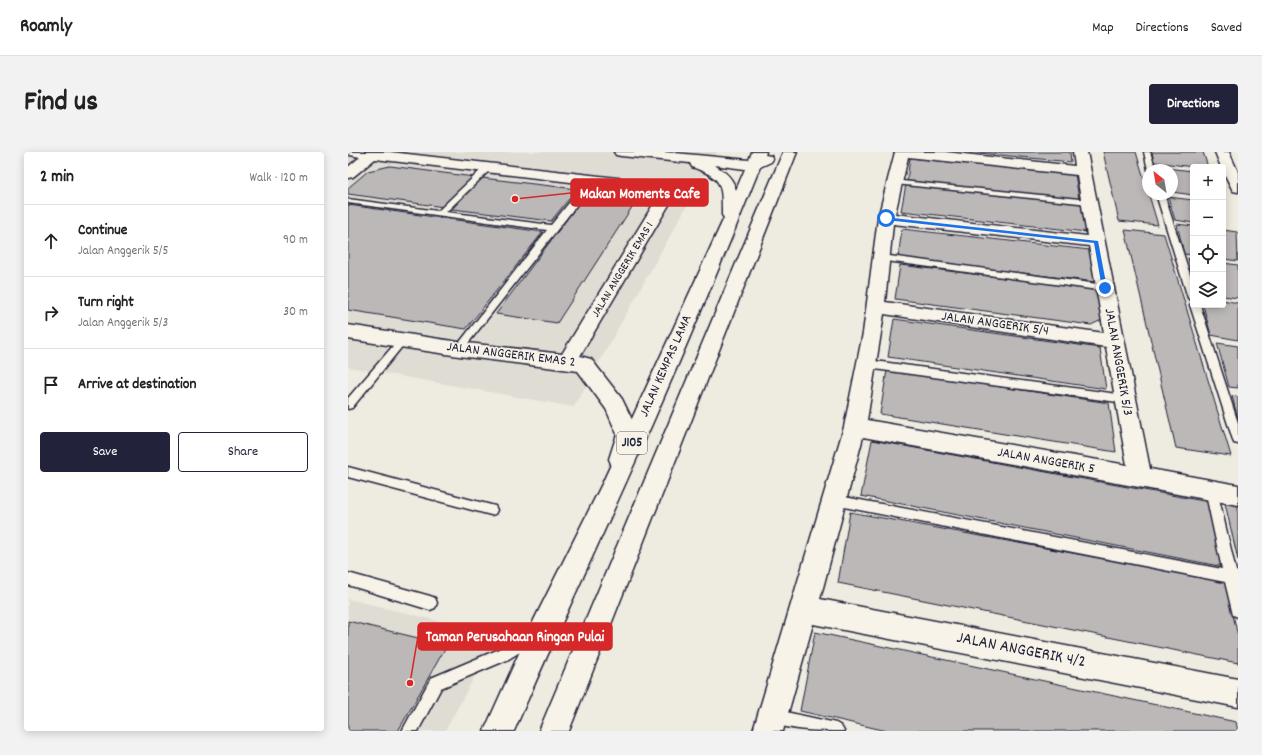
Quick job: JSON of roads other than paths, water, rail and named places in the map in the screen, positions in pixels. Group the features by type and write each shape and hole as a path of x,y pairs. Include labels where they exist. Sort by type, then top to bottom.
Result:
{"street":[{"name":"JALAN ANGGERIK EMAS 1","path":"355,152 651,187 662,203 568,362"},
{"path":"621,152 680,158 764,156 774,169 765,215"},
{"name":"J105","path":"554,731 790,152"},
{"path":"770,723 804,609 854,427 867,364 886,218 904,152 1083,171"},
{"name":"JALAN ANGGERIK 5/3","path":"1080,152 1140,477"},
{"path":"1222,152 1238,188"},
{"path":"348,174 373,153"},
{"name":"JALAN KEMPAS LAMA","path":"499,731 544,630 612,488 730,223 764,156"},
{"path":"680,158 712,170 721,175 728,183 730,223"},
{"path":"886,218 1096,242"},
{"name":"JALAN ANGGERIK 5/4","path":"875,307 1114,341"},
{"name":"JALAN ANGGERIK EMAS 2","path":"348,332 459,349 584,364 615,405 628,434 612,488"},
{"name":"JALAN ANGGERIK 5","path":"854,427 1238,495"},
{"name":"JALAN ANGGERIK 4/2","path":"804,609 1238,693"}],"lane":[{"path":"1147,152 1150,164"},
{"path":"439,214 488,168"},
{"path":"459,349 593,179"},
{"path":"895,182 1089,202"},
{"path":"1162,200 1190,289"},
{"path":"348,201 553,228"},
{"path":"882,258 1105,288"},
{"path":"1196,308 1238,440"},
{"path":"348,405 402,341"},
{"path":"867,364 1125,399"},
{"path":"348,472 491,510"},
{"path":"1211,490 1234,577 1238,610"},
{"path":"834,500 1234,577"},
{"path":"348,579 430,603"},
{"path":"410,731 436,682 502,655 544,630"},
{"path":"770,723 836,731"}],"place":[{"name":"Makan Moments Cafe","path":"515,199"},
{"name":"Taman Perusahaan Ringan Pulai","path":"410,683"}]}
